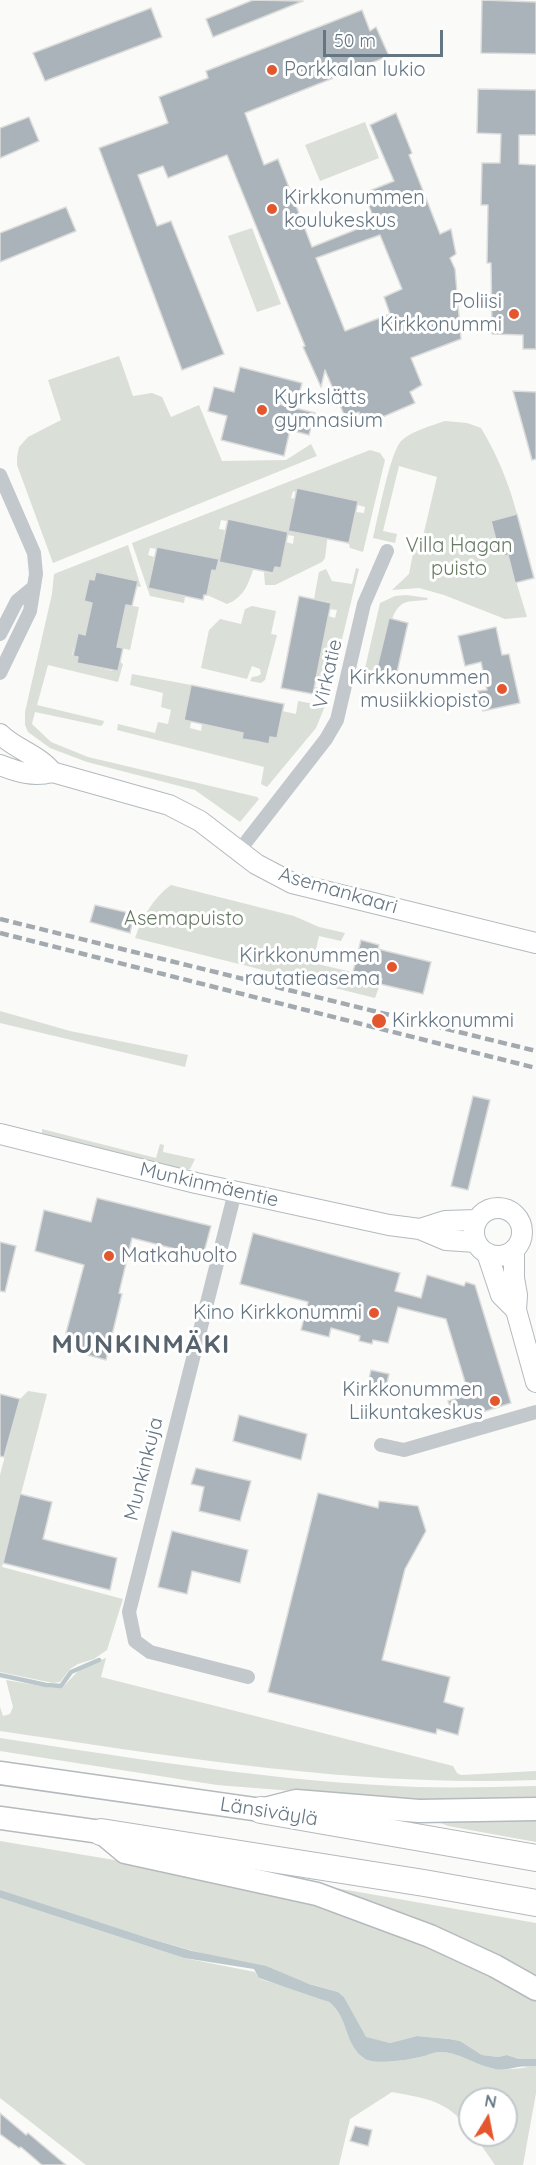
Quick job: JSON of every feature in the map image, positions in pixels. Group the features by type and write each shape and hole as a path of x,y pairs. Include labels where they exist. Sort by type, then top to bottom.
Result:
{"highway":[{"name":"Länsiväylä","path":"261,1810 536,1858"},
{"path":"101,1832 424,1882 536,1903"}],"main road":[{"name":"Länsiväylä","path":"0,1773 261,1810"},
{"path":"261,1810 296,1801 419,1810 536,1809"},
{"path":"0,1818 101,1832 125,1852 300,1890 372,1913 495,1966 536,1989"}],"street":[{"path":"0,475 34,553 36,574 30,611 0,674"},
{"name":"Virkatie","path":"239,851 326,739 338,720 364,604 387,551"},
{"path":"0,634 17,601 34,587"},
{"name":"Asemankaari","path":"0,734 11,744 40,761 52,772 169,805 200,821 276,876 292,883 536,943"},
{"name":"Asemankaari","path":"0,765 30,775 52,772"},
{"name":"Munkinmäentie","path":"0,1134 235,1192 389,1225 420,1229 446,1240 482,1248"},
{"name":"Munkinkuja","path":"235,1192 129,1612 130,1628 135,1641 150,1652 248,1677"},
{"path":"516,1310 501,1295 474,1232 477,1220 494,1208 506,1209 529,1224 514,1250 514,1278 518,1295 516,1310 536,1382"},
{"name":"Munkinmäentie","path":"420,1229 445,1221 477,1220"},
{"path":"482,1248 501,1256 514,1250"},
{"path":"381,1445 404,1450 536,1412"}],"green space":[{"path":"365,122 379,158 320,181 305,145"},
{"path":"252,228 281,304 257,312 228,236"},
{"path":"119,356 133,396 152,393 162,397 171,417 199,405 222,461 286,460 311,444 317,456 53,563 17,465 19,447 28,437 61,420 48,380"},
{"name":"Villa Hagan puisto","path":"445,421 467,423 481,428 502,469 517,514 491,521 497,544 501,543 504,556 508,555 527,617 505,619 444,595 419,588 392,590 409,574 414,548 420,549 437,477 399,466 383,531 397,534 395,543 373,538 393,457 402,440"},
{"path":"370,450 380,453 385,460 363,552 350,548 349,544 343,542 344,535 351,536 356,512 364,513 365,507 358,505 358,501 297,488 296,492 293,491 291,498 295,499 314,530 313,536 322,538 323,532 328,533 325,558 322,562 275,585 265,585 264,572 273,574 275,567 281,568 286,542 293,544 294,536 287,535 287,532 228,519 227,521 221,520 219,529 225,530 220,554 244,559 243,567 251,569 253,561 256,562 246,587 239,597 227,604 207,595 212,570 216,571 218,561 158,547 157,549 150,548 148,555 154,557 149,583 157,585 156,590 165,592 166,587 186,591 184,603 150,596 132,543"},
{"path":"128,545 141,587 89,579 85,601 92,603 85,635 78,634 81,649 74,647 72,655 78,657 77,663 112,671 115,657 121,658 120,662 123,664 118,682 48,665 37,705 104,721 103,724 101,726 35,712 32,724 51,742 88,757 257,797 259,799 240,822 195,790 87,762 50,748 28,732 25,725 25,712 52,594 54,574"},
{"path":"356,568 359,569 328,697 313,694 315,687 321,688 323,679 316,677 328,616 335,618 337,610 330,609 331,602 314,599 319,572 326,569 332,581 352,584"},
{"path":"395,596 428,598 401,605 392,619 389,619 375,676 381,678 377,683 366,681 363,677 380,603"},
{"path":"126,605 139,607 130,650 117,647"},
{"path":"252,606 276,611 271,634 277,635 265,680 261,683 250,681 252,677 261,674 260,669 252,666 247,679 201,668 209,630 220,619 241,624 245,609"},
{"path":"132,674 191,685 184,720 191,722 190,728 201,731 202,724 243,733 242,739 254,741 256,735 259,735 258,742 268,744 270,737 277,738 282,711 296,714 298,701 325,706 316,728 267,787 261,784 264,767 117,730 118,724 155,733 158,722 168,724 171,710 161,707 163,693 130,685"},
{"name":"Asemapuisto","path":"171,885 294,916 319,927 345,933 341,941 319,936 313,963 382,979 375,998 135,938 149,908"},
{"path":"0,1011 70,1031 188,1055 185,1067 0,1023"},
{"path":"42,1129 156,1158 160,1144 164,1145 163,1152 195,1159 190,1169 184,1169 42,1135"},
{"path":"28,1391 47,1394 2,1567 123,1599 107,1650 94,1659 78,1664 70,1669 60,1682 53,1683 0,1672 0,1475 20,1399"},
{"path":"106,1658 101,1677 453,1766 461,1775 536,1771 536,1780 401,1779 267,1768 0,1731 0,1707 3,1716 10,1714 13,1707 6,1680 62,1688 81,1668"},
{"path":"0,1738 208,1769 313,1780 417,1787 536,1786 536,1800 406,1800 217,1785 0,1751"},
{"path":"433,1820 536,1821 536,1842 448,1826"},
{"path":"0,1841 222,1880 309,1902 399,1934 536,1997 536,2059 519,2059 507,2055 498,2057 482,2055 460,2041 449,2039 417,2036 390,2043 366,2038 344,1997 338,1992 151,1939 12,1895 0,1890"},
{"path":"324,1886 536,1923 536,1979"},
{"path":"0,1898 184,1958 255,1972 260,1979 322,1999 337,2008 345,2020 351,2042 359,2054 370,2061 400,2061 445,2052 497,2069 536,2066 536,2093 523,2165 495,2165 482,2147 518,2147 518,2087 458,2087 458,2117 435,2102 392,2092 350,2119 339,2165 86,2165 0,2098"}],"shaded area":[{"path":"0,1890 192,1951 266,1966 309,1984 338,1992 344,1997 366,2037 390,2043 417,2036 449,2039 460,2041 482,2055 498,2057 507,2055 519,2059 536,2059 536,2066 495,2069 445,2052 400,2061 370,2061 353,2047 340,2015 329,2002 259,1978 254,1969 184,1958 0,1898"}],"building":[{"path":"253,0 303,1 213,37 206,19"},
{"path":"482,0 536,2 536,54 481,53"},
{"path":"151,8 162,37 45,81 33,53"},
{"path":"362,10 370,31 376,27 389,56 245,113 264,165 278,159 312,247 375,222 364,193 394,181 370,125 396,113 412,153 409,155 440,234 451,229 456,254 450,258 455,269 461,339 411,358 422,385 410,392 415,403 364,425 359,412 345,417 325,370 321,387 227,155 168,178 163,166 138,175 157,226 171,221 224,354 182,370 99,148 168,123 159,97 208,78 206,71","holes":["380,235 402,289 384,297 390,314 345,331 316,258"]},
{"path":"478,89 536,90 536,135 519,135 519,164 536,165 536,349 523,349 523,335 492,334 491,263 487,263 488,205 481,205 482,163 500,163 501,134 477,133"},
{"path":"29,117 39,141 0,158 0,128"},
{"path":"66,207 76,231 0,262 0,233"},
{"path":"240,367 302,383 299,395 279,404 315,413 309,435 290,430 284,456 221,440 227,416 208,411 214,387 234,392"},
{"path":"513,391 536,392 536,459 532,460"},
{"path":"297,488 358,501 349,543 288,531"},
{"path":"517,514 534,578 515,583 508,555 504,556 501,543 497,544 491,521"},
{"path":"228,519 288,532 281,568 275,567 273,573 219,562"},
{"path":"157,547 219,559 216,571 212,570 207,595 204,595 203,600 148,588"},
{"path":"96,572 138,581 132,606 126,605 117,647 123,648 118,671 77,663 78,657 73,656 78,633 85,635 92,603 84,601 89,579 94,580"},
{"path":"299,596 331,603 313,694 281,688"},
{"path":"389,618 408,623 395,681 375,676"},
{"path":"496,627 502,655 509,654 520,703 483,711 478,691 487,690 481,662 465,666 458,636"},
{"path":"191,685 284,704 277,738 270,737 269,744 242,739 243,733 184,720"},
{"path":"95,905 134,914 130,933 90,922"},
{"name":"Kirkkonummen rautatieasema","path":"361,940 379,945 378,949 431,962 423,994 380,984 382,979 353,972"},
{"path":"473,1096 490,1100 468,1190 451,1186"},
{"path":"97,1198 211,1226 203,1256 132,1238 119,1293 122,1294 106,1360 62,1348 84,1265 35,1251 44,1210 91,1222"},
{"path":"253,1233 400,1273 395,1291 421,1298 427,1275 464,1286 466,1282 475,1285 511,1403 455,1421 448,1401 469,1395 446,1319 398,1307 388,1343 373,1340 372,1344 359,1341 360,1336 331,1328 329,1337 301,1330 308,1302 240,1284"},
{"path":"0,1242 16,1246 5,1292 0,1291"},
{"path":"371,1370 389,1374 386,1387 368,1383"},
{"path":"0,1394 20,1399 4,1457 0,1456"},
{"path":"239,1415 307,1434 301,1460 233,1441"},
{"path":"196,1468 251,1481 240,1521 199,1511 204,1487 191,1484"},
{"path":"318,1493 378,1508 379,1501 418,1506 426,1531 405,1569 382,1660 450,1677 444,1702 464,1708 458,1735 437,1729 436,1734 268,1692"},
{"path":"20,1494 52,1502 43,1539 117,1558 110,1590 3,1563"},
{"path":"172,1531 248,1550 240,1583 192,1571 187,1594 158,1587"},
{"path":"0,2113 66,2165 42,2165 21,2147 19,2148 0,2134"},
{"path":"355,2126 372,2130 368,2146 350,2141"}],"waterway":[{"path":"0,1675 61,1686 71,1672 99,1660"}],"railway":[{"path":"0,919 536,1051"},
{"path":"0,933 536,1068"}],"place":[{"name":"Porkkalan lukio","path":"272,70"},
{"name":"Kirkkonummen koulukeskus","path":"272,209"},
{"name":"Poliisi Kirkkonummi","path":"514,314"},
{"name":"Kyrkslätts gymnasium","path":"262,410"},
{"name":"Kirkkonummen musiikkiopisto","path":"502,689"},
{"name":"Kirkkonummen rautatieasema","path":"392,967"},
{"name":"Kirkkonummi","path":"379,1021"},
{"name":"Matkahuolto","path":"109,1256"},
{"name":"Kino Kirkkonummi","path":"374,1313"},
{"name":"Kirkkonummen Liikuntakeskus","path":"495,1401"}],"district":[{"name":"MUNKINMÄKI","path":"141,1345"}]}
